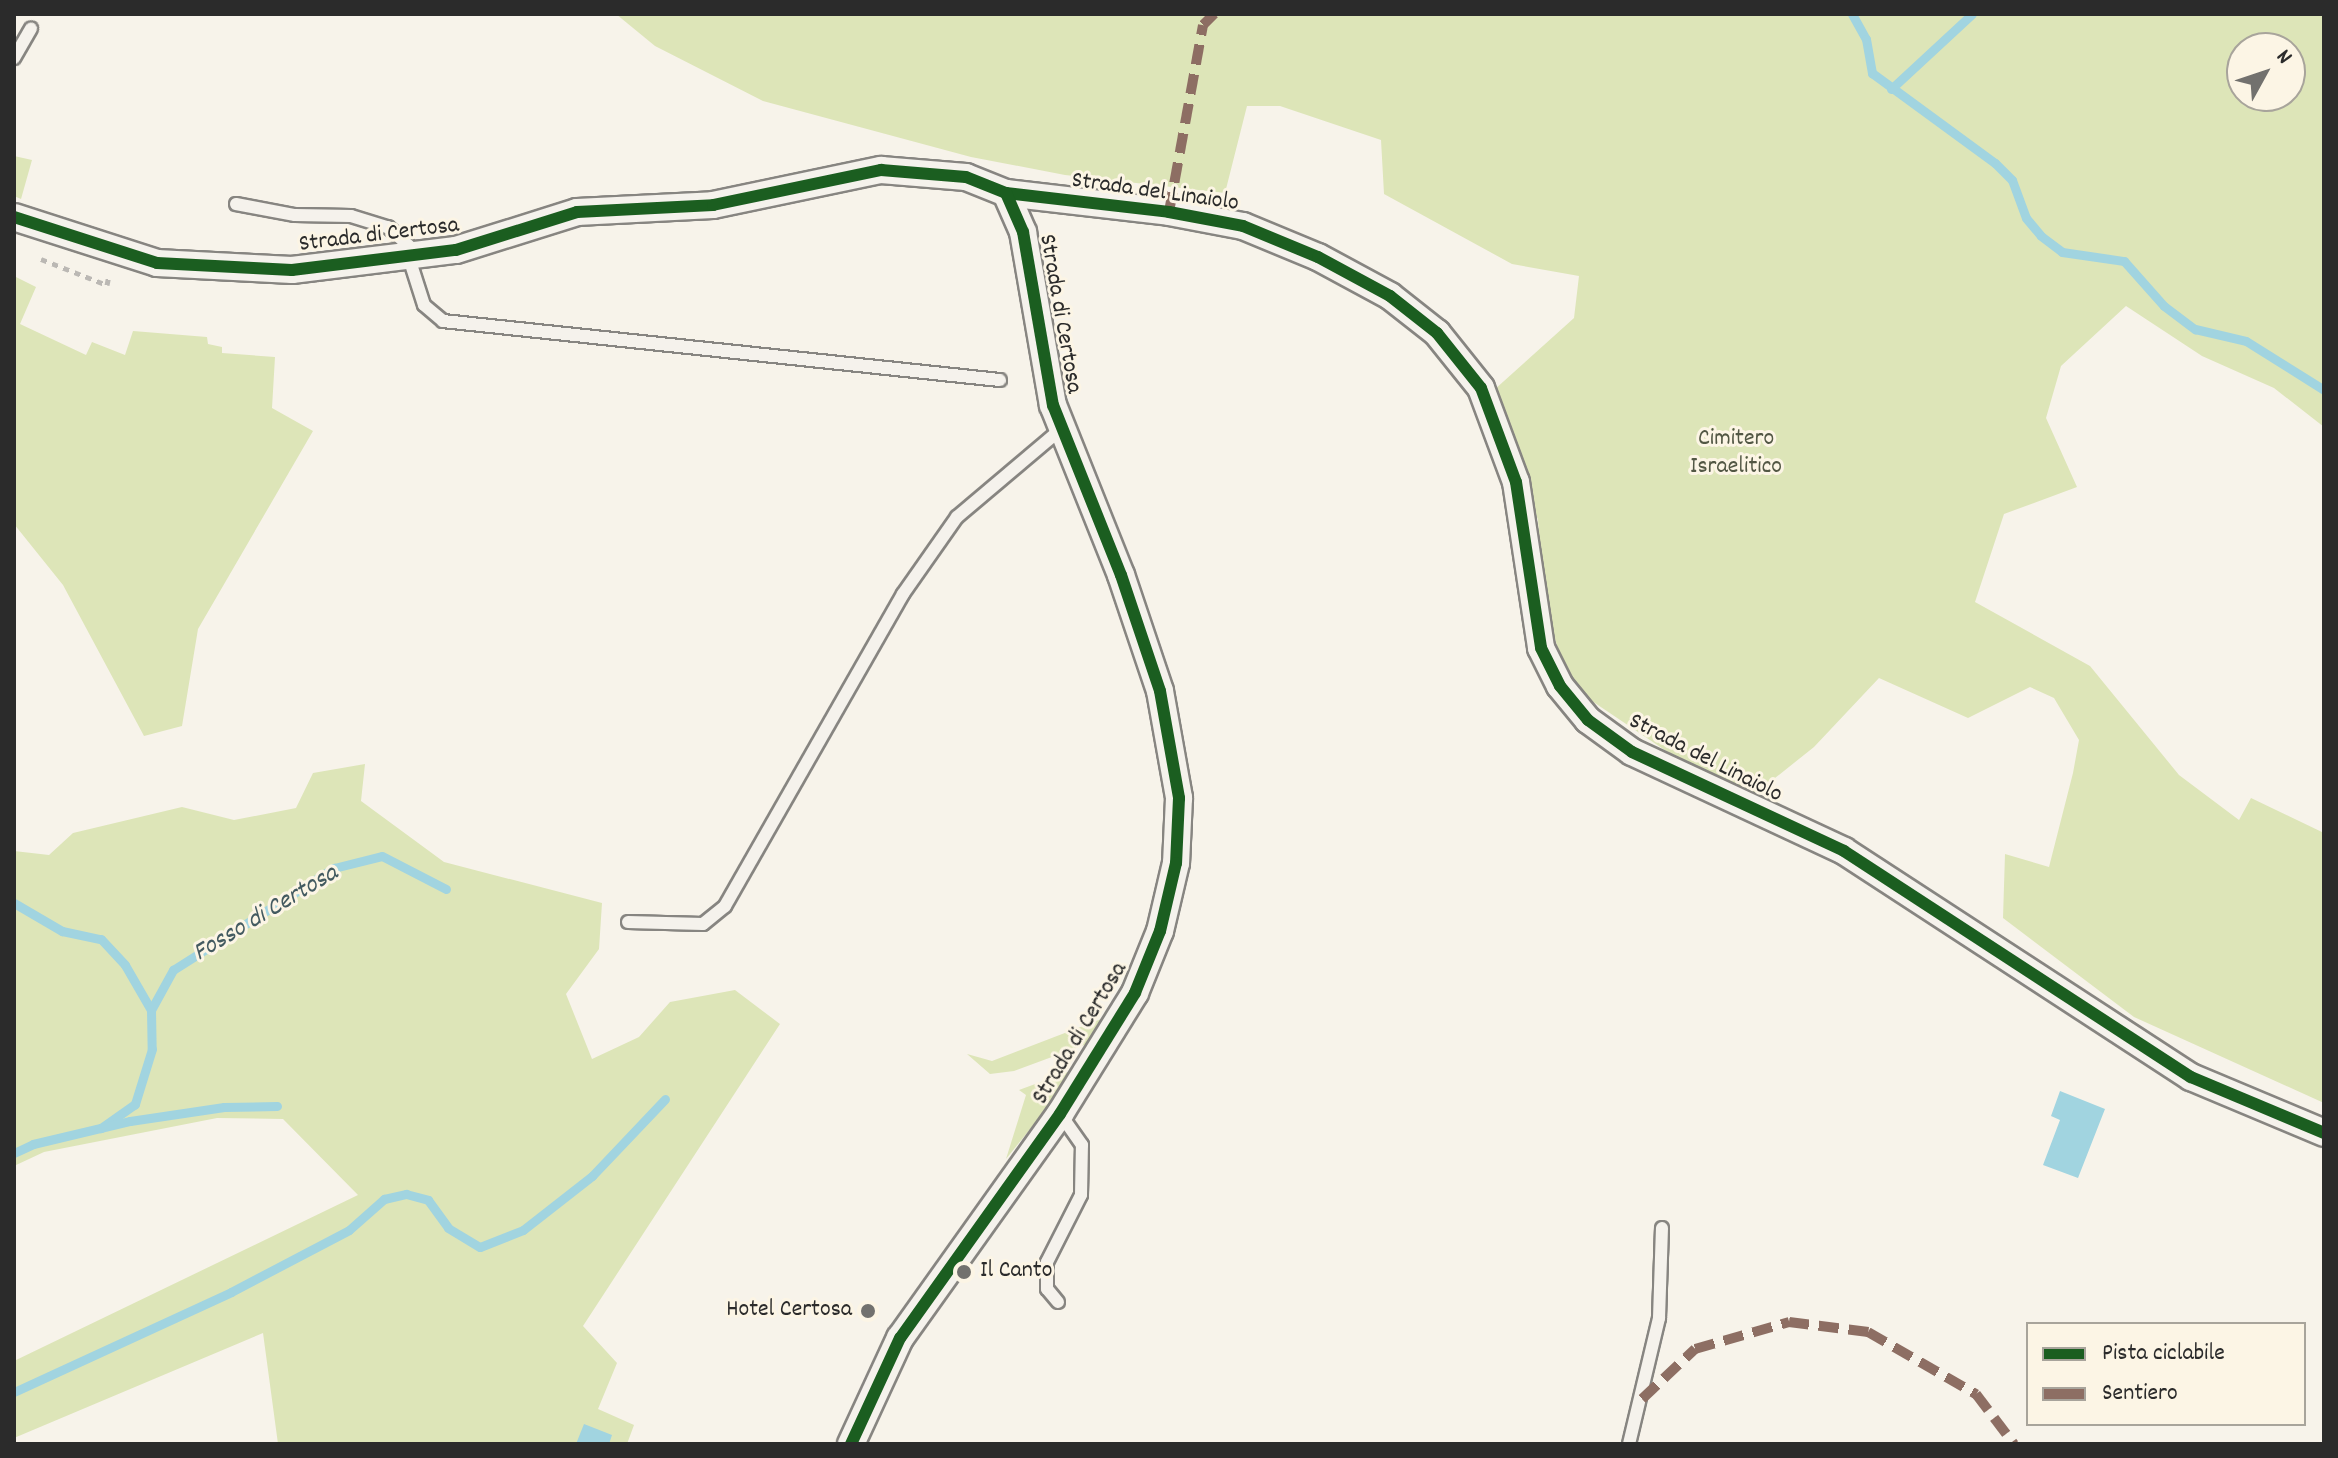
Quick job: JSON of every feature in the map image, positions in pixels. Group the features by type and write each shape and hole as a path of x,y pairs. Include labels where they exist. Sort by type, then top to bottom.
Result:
{"street":[{"name":"Strada di Certosa","path":"14,217 141,259 194,267 313,269 415,257 493,241 577,212 722,204 881,170 951,174 1006,193 1023,232 1046,380 1061,429 1121,575 1160,691 1179,819 1173,887 1144,976 1060,1114 900,1338 851,1444"},
{"name":"Strada del Linaiolo","path":"1006,193 1169,212 1243,226 1318,257 1390,296 1437,333 1481,388 1516,482 1541,648 1560,686 1588,720 1632,752 1844,851 2191,1077 2324,1133"}],"lane":[{"path":"14,58 31,29"},
{"path":"236,204 295,215 351,216 388,227 415,257 424,305 443,321 1000,380"},
{"path":"628,922 703,924 725,906 903,594 957,517 1061,429"},
{"path":"1058,1302 1047,1289 1047,1262 1081,1195 1082,1145 1060,1114"},
{"path":"1629,1444 1659,1318 1662,1228"}],"green space":[{"name":"Cimitero Israelitico","path":"616,14 2324,14 2324,427 2274,388 2202,356 2126,306 2061,366 2046,418 2077,487 2004,514 1975,602 2090,666 2179,775 2239,820 2251,798 2324,833 2324,1103 2134,1017 2003,918 2005,854 2049,867 2073,773 2079,740 2054,698 2030,687 1968,718 1879,678 1814,747 1755,794 1693,769 1583,695 1562,661 1545,608 1538,520 1494,390 1574,318 1579,276 1512,264 1384,194 1381,140 1280,106 1247,106 1225,193 1065,175 971,157 763,101 655,46"},
{"path":"14,156 32,160 21,199 14,196"},
{"path":"14,276 36,287 20,324 86,355 92,342 125,355 133,331 207,337 208,344 222,347 222,353 275,357 272,408 313,431 198,629 182,726 144,736 63,585 14,524"},
{"path":"365,764 361,801 444,862 602,903 599,949 566,994 592,1059 639,1037 670,1002 735,990 780,1024 583,1326 617,1363 598,1409 634,1425 627,1444 278,1444 263,1333 14,1438 14,1361 358,1195 283,1119 217,1118 44,1152 14,1166 14,851 49,855 73,833 182,807 234,820 296,808 313,773"},
{"path":"1109,1016 1087,1044 1014,1071 990,1074 967,1054 992,1061"},
{"path":"1073,1070 1056,1097 1006,1159 1026,1095 1019,1090"}],"water":[{"path":"2060,1091 2105,1109 2078,1178 2043,1165 2060,1120 2051,1116"},
{"path":"584,1424 612,1435 609,1444 576,1444"}],"waterway":[{"path":"1852,14 1866,39 1872,73 1995,163 2012,180 2026,218 2041,236 2062,252 2124,261 2164,306 2195,329 2246,341 2324,390"},
{"path":"1891,89 1972,14"},
{"name":"Fosso di Certosa","path":"151,1010 173,970 334,868 382,856 446,889"},
{"name":"Fosso di Certosa","path":"14,903 62,931 101,939 125,965 151,1010 152,1049 135,1104 101,1128"},
{"path":"14,1392 231,1292 349,1230 384,1199 406,1194 428,1200 448,1228 480,1247 523,1230 592,1176 665,1099"},
{"name":"Fosso di Certosa","path":"14,1153 33,1144 130,1121 224,1107 277,1106"}],"marked path":[{"path":"1169,212 1203,25 1214,14"},
{"path":"1642,1399 1695,1349 1789,1322 1868,1332 1976,1394 2014,1444"}],"cycle path":[{"path":"14,217 157,263 292,270 456,250 577,212 713,205 881,170 966,177 1006,193 1023,232 1053,405 1121,575 1160,691 1179,798 1176,863 1160,931 1135,993 1060,1114 900,1338 851,1444"},
{"path":"1006,193 1169,212 1243,226 1318,257 1390,296 1437,333 1481,388 1516,482 1541,648 1560,686 1588,720 1632,752 1844,851 2191,1077 2324,1133"}],"place":[{"name":"Il Canto","path":"964,1272"},
{"name":"Hotel Certosa","path":"868,1311"}]}
